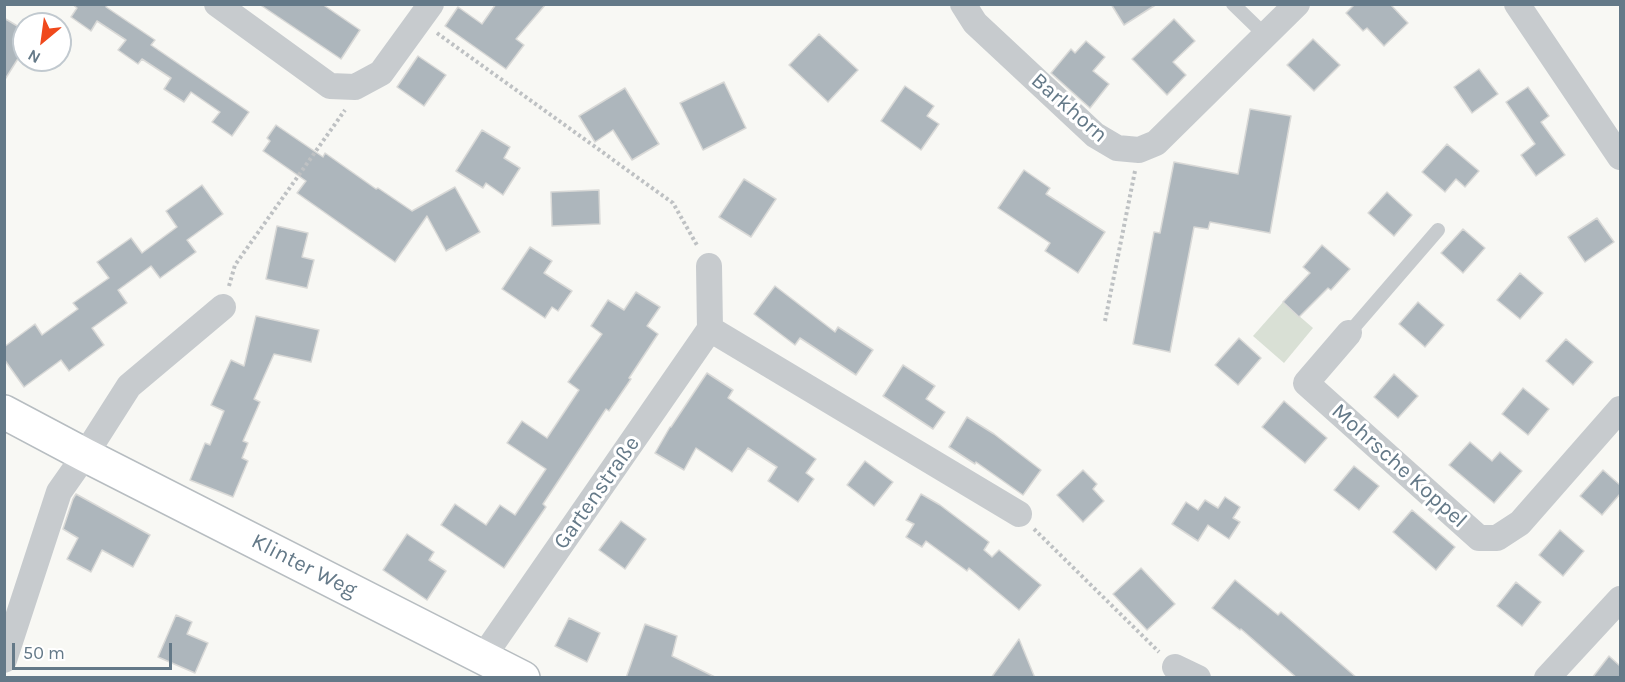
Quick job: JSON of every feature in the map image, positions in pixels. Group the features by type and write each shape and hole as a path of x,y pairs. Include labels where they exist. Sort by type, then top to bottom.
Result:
{"street":[{"path":"217,4 330,86 355,87 381,73 425,12"},
{"name":"Barkhorn","path":"963,4 975,23 1095,135 1117,148 1139,150"},
{"path":"1139,150 1156,144 1297,4"},
{"path":"1517,4 1620,157"},
{"path":"709,266 710,329 1019,514"},
{"path":"4,660 59,492 129,386 223,307"},
{"name":"Gartenstraße","path":"483,657 710,329"},
{"name":"Mohrsche Koppel","path":"1348,333 1306,384 1479,538 1497,538 1520,523 1620,409"},
{"name":"Klinter Weg","path":"4,412 523,678"},
{"path":"1547,678 1620,599"},
{"path":"1175,667 1198,678"}],"lane":[{"path":"1233,4 1265,35"},
{"path":"1348,333 1437,230"}],"path":[{"path":"425,12 673,203 709,266"},
{"path":"223,307 235,265 348,106 355,87"},
{"path":"1105,321 1139,150"},
{"path":"1019,514 1175,667"}],"shaded area":[{"path":"1283,302 1313,328 1284,363 1253,336"}],"building":[{"path":"72,4 108,4 106,7 155,40 151,45 249,112 232,136 212,122 220,112 191,92 184,102 164,89 171,78 142,59 138,64 118,50 126,40 97,21 91,31 72,18 77,8"},
{"path":"259,4 322,4 360,30 341,59"},
{"path":"496,4 546,4 516,39 524,45 506,69 445,26 458,7 482,24"},
{"path":"1111,4 1157,4 1124,25"},
{"path":"1355,4 1390,4 1408,23 1384,46 1367,28 1363,31 1346,13"},
{"path":"4,18 12,23 12,68 4,81"},
{"path":"1174,19 1195,41 1173,62 1186,75 1167,95 1132,59"},
{"path":"819,34 858,70 828,102 789,65"},
{"path":"1313,39 1340,65 1314,91 1287,65"},
{"path":"1086,41 1105,57 1093,71 1109,84 1090,108 1051,73 1071,49 1075,53"},
{"path":"418,56 446,75 424,106 397,87"},
{"path":"1479,69 1498,94 1472,113 1454,87"},
{"path":"724,82 746,128 703,150 680,103"},
{"path":"905,86 934,106 927,116 939,124 921,150 881,121"},
{"path":"1528,87 1549,116 1541,122 1565,155 1536,176 1521,155 1535,144 1506,102"},
{"path":"625,88 659,144 632,160 613,130 595,142 579,116"},
{"path":"1250,109 1291,116 1270,233 1210,222 1208,229 1194,227 1170,352 1133,344 1154,232 1160,233 1174,162 1238,174"},
{"path":"276,125 323,157 325,153 412,211 455,187 480,232 446,251 427,216 395,262 297,193 306,181 263,151 270,141 267,138"},
{"path":"482,130 510,147 504,158 520,168 503,195 486,183 483,188 456,171"},
{"path":"1447,144 1479,171 1465,187 1456,179 1445,192 1422,172"},
{"path":"1024,170 1050,188 1046,194 1105,232 1078,273 1045,251 1050,243 998,208"},
{"path":"744,179 776,199 751,237 719,217"},
{"path":"202,185 223,214 187,240 196,252 160,278 151,266 118,290 127,303 92,328 104,345 69,371 61,360 24,387 4,359 4,347 35,324 42,335 78,309 73,303 109,278 97,262 131,238 142,253 177,227 166,211"},
{"path":"599,190 600,224 552,226 551,192"},
{"path":"1387,192 1412,215 1394,236 1368,213"},
{"path":"1597,218 1614,242 1585,262 1568,237"},
{"path":"277,226 308,233 302,257 314,260 307,288 266,279"},
{"path":"1463,229 1485,248 1463,273 1441,253"},
{"path":"1322,245 1350,269 1331,290 1328,288 1299,317 1283,302 1310,273 1303,267"},
{"path":"530,247 552,261 544,273 572,291 558,311 552,307 545,318 502,289"},
{"path":"1520,273 1543,293 1520,319 1497,300"},
{"path":"775,286 835,332 838,327 873,350 856,375 800,338 795,345 754,314"},
{"path":"636,292 660,307 647,326 658,334 629,378 631,379 609,411 606,409 543,504 546,507 504,568 441,525 455,504 486,525 500,505 515,515 546,469 507,443 522,421 547,438 579,390 568,382 602,334 591,326 608,300 624,310"},
{"path":"1418,302 1444,325 1425,347 1399,324"},
{"path":"256,316 319,330 311,362 274,354 254,399 260,402 243,441 248,443 242,458 248,461 233,497 190,480 205,443 210,445 224,411 211,405 231,360 244,366"},
{"path":"1239,338 1261,358 1238,385 1215,365"},
{"path":"1566,339 1593,362 1573,385 1546,361"},
{"path":"903,365 935,386 926,399 945,412 933,429 883,396"},
{"path":"707,373 733,390 728,398 816,459 806,473 814,479 798,502 768,481 777,467 748,448 732,472 696,448 684,470 655,453"},
{"path":"1394,374 1418,396 1398,418 1374,397"},
{"path":"1523,388 1549,409 1528,435 1502,414"},
{"path":"1284,401 1327,438 1305,463 1262,427"},
{"path":"967,417 994,434 1041,470 1023,495 976,462 975,464 949,447"},
{"path":"1470,442 1492,461 1500,452 1522,471 1494,503 1449,465"},
{"path":"865,461 893,482 874,506 847,485"},
{"path":"1354,466 1379,486 1359,510 1334,490"},
{"path":"1083,470 1097,484 1093,489 1104,501 1083,522 1057,495"},
{"path":"1603,470 1620,485 1620,494 1602,515 1580,496"},
{"path":"76,494 150,535 133,567 102,550 91,572 67,559 78,538 63,529"},
{"path":"921,494 940,505 989,542 984,550 992,557 999,550 1041,585 1019,610 969,568 967,571 926,541 922,547 906,537 914,524 906,520"},
{"path":"1225,497 1240,507 1233,518 1240,522 1229,539 1208,525 1198,541 1172,524 1186,502 1198,510 1205,500 1218,508"},
{"path":"1412,510 1455,547 1436,570 1393,532"},
{"path":"621,521 646,539 625,569 599,550"},
{"path":"1560,530 1584,551 1563,576 1539,555"},
{"path":"407,534 434,552 429,560 446,571 427,600 383,570"},
{"path":"1141,568 1175,604 1147,630 1113,594"},
{"path":"1235,580 1278,615 1281,612 1357,678 1297,678 1241,629 1212,608"},
{"path":"1516,582 1541,602 1522,626 1497,606"},
{"path":"176,615 192,622 187,634 208,643 195,673 158,657"},
{"path":"569,618 600,633 587,662 555,646"},
{"path":"645,624 677,636 672,656 717,678 626,678"},
{"path":"1019,639 1035,678 991,678"},
{"path":"1609,656 1620,666 1620,678 1592,678"}]}
